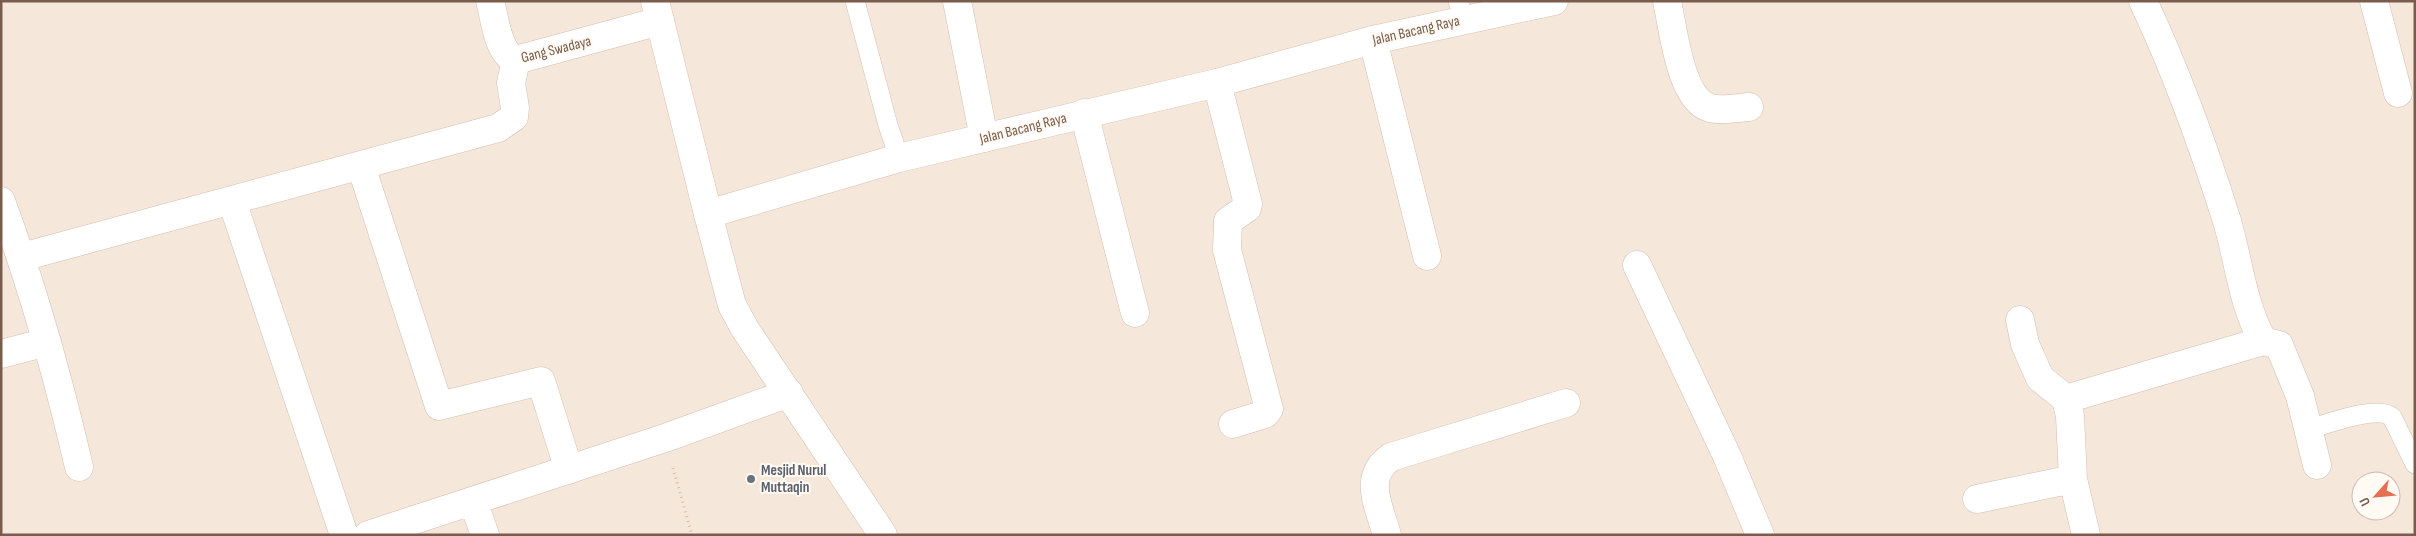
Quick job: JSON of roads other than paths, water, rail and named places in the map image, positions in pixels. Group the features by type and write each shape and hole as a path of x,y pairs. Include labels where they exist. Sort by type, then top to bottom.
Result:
{"street":[{"name":"Gang Swadaya","path":"490,1 504,50 510,58 516,60 542,54 658,11"},
{"path":"957,1 984,138"},
{"name":"Jalan Bacang Raya","path":"708,214 899,158 1217,83 1373,40 1461,10 1554,1"},
{"path":"1667,1 1682,70 1691,92 1698,101 1710,108 1749,108"},
{"path":"2143,1 2171,60 2198,131 2231,235 2243,292 2252,322 2263,341"},
{"path":"2374,1 2398,93"},
{"path":"658,11 732,305 745,329 883,535"},
{"path":"1373,40 1426,256"},
{"path":"22,257 498,128 514,116 515,108 511,82 516,60"},
{"path":"1217,83 1248,204 1247,208 1228,221 1227,250 1269,409 1265,414 1233,424"},
{"path":"1084,113 1135,313"},
{"path":"361,166 439,406 541,382 569,470"},
{"path":"1,201 22,257 47,342 79,467"},
{"path":"232,201 344,535"},
{"path":"1637,266 1727,456 1760,535"},
{"path":"2020,320 2025,344 2040,378 2066,399 2070,416 2072,480 2086,535"},
{"path":"2066,399 2263,341 2279,345 2300,396 2306,430 2316,465"},
{"path":"1,354 47,342"},
{"path":"368,535 665,438 789,393"},
{"path":"1387,535 1374,487 1377,470 1383,462 1391,457 1566,403"},
{"path":"1977,499 2072,480"},
{"path":"473,501 485,535"}],"lane":[{"path":"855,1 888,125 899,158"},
{"path":"2306,430 2372,412 2387,413 2392,417 2415,464"}],"place":[{"name":"Mesjid Nurul Muttaqin","path":"751,479"}]}
